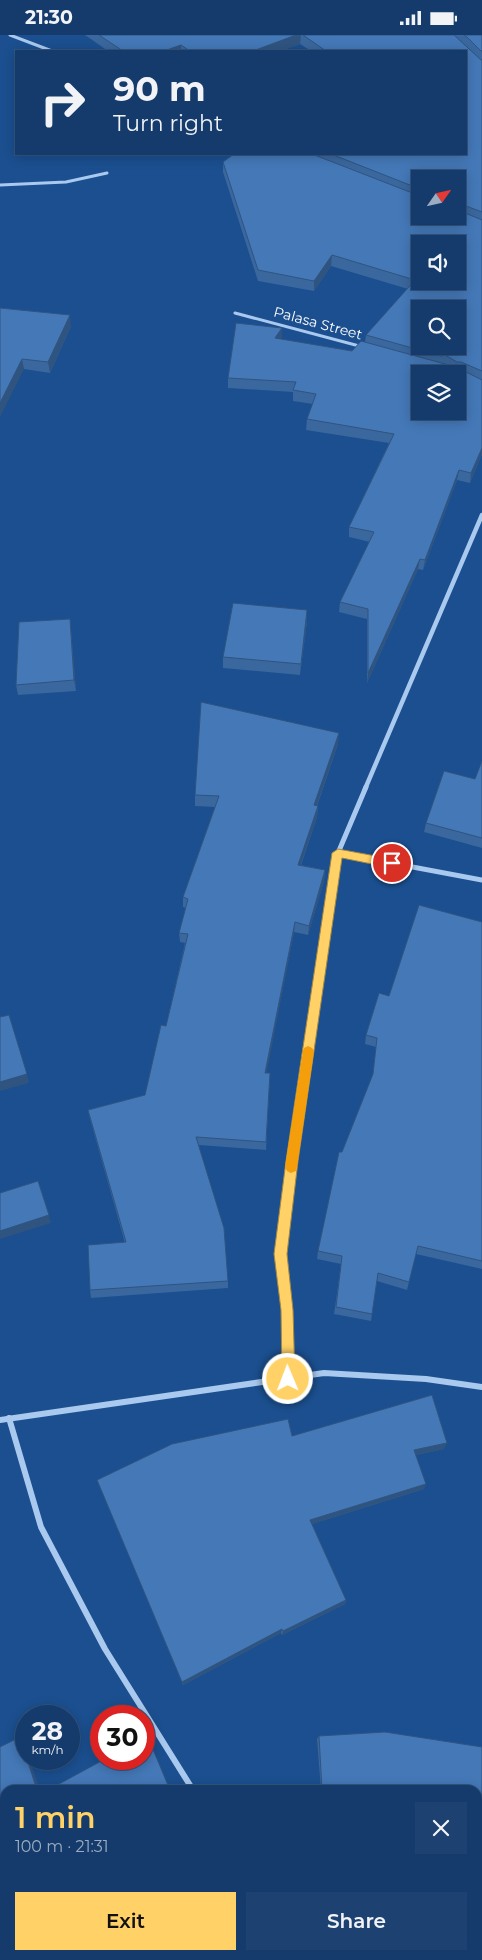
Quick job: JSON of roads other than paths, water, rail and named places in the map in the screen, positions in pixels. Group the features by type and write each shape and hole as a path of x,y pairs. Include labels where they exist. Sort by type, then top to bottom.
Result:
{"street":[{"path":"10,35 49,50"},
{"path":"0,185 57,184 78,181 107,173"},
{"name":"Palasa Street","path":"235,313 369,349"},
{"path":"288,1379 287,1310 280,1254 338,853 482,515"},
{"path":"338,853 482,880"},
{"path":"0,1420 324,1373 426,1379 482,1387"},
{"path":"9,1418 42,1527 105,1649 190,1785"}]}
